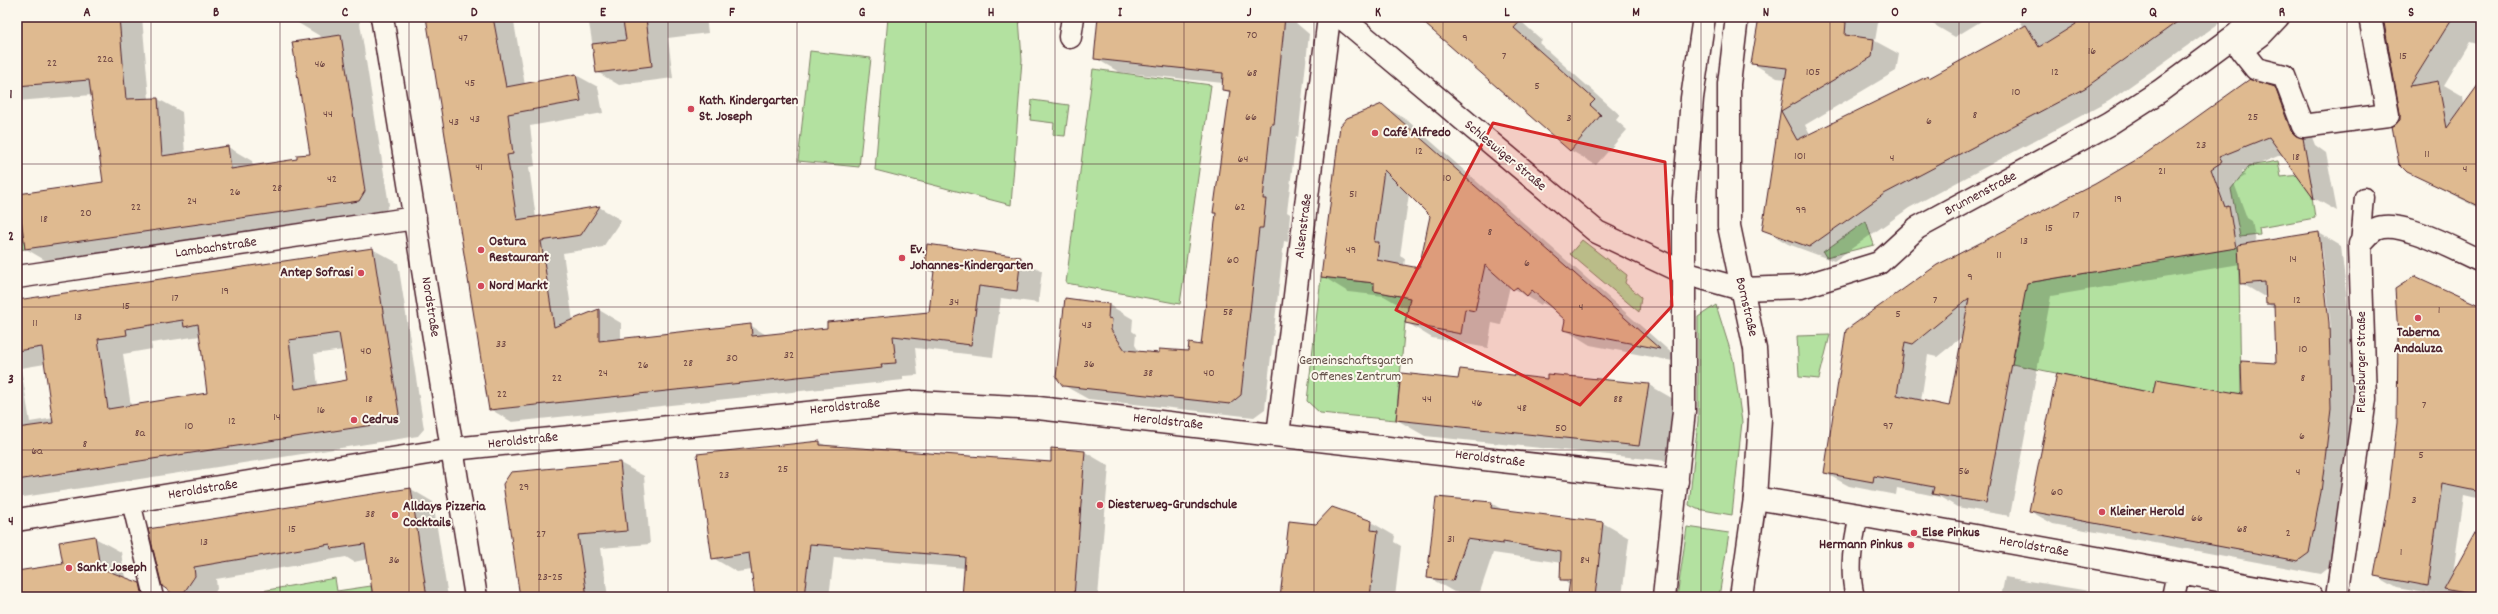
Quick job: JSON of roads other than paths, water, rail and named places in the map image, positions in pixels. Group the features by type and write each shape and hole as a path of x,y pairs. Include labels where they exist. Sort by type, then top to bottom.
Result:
{"street":[{"name":"Nordstraße","path":"382,17 476,597"},
{"name":"Alsenstraße","path":"1278,435 1329,17"},
{"name":"Schleswiger Straße","path":"1341,17 1597,232 1684,273"},
{"path":"1664,597 1684,411 1684,273 1688,150 1704,17"},
{"name":"Bornstraße","path":"1737,17 1729,84 1729,226 1756,349 1760,411 1755,498 1741,597"},
{"name":"Brunnenstraße","path":"1684,273 1742,289 1801,287 1879,263 1917,228 2109,124 2160,91 2237,34 2254,17"},
{"path":"2278,17 2261,35 2242,50 2256,69 2284,76 2304,126 2388,115 2370,17"},
{"name":"Lambachstraße","path":"17,277 415,218"},
{"path":"2360,244 2376,229 2393,227 2406,229 2481,261"},
{"name":"Flensburger Straße","path":"2337,597 2365,399 2360,244"},
{"name":"Heroldstraße","path":"17,520 453,449 915,402 1038,408 1677,481"},
{"name":"Heroldstraße","path":"1755,498 1859,514 2312,597"},
{"path":"2173,597 2178,573"}],"lane":[{"name":"Flensburger Straße","path":"2360,244 2364,197"},
{"path":"131,502 154,597"},
{"path":"1855,597 1852,585 1852,548 1859,514"}],"place":[{"name":"Kath. Kindergarten St. Joseph","path":"691,109"},
{"name":"Café Alfredo","path":"1375,133"},
{"name":"Ostura Restaurant","path":"481,250"},
{"name":"Ev. Johannes-Kindergarten","path":"902,258"},
{"name":"Antep Sofrasi","path":"361,273"},
{"name":"Nord Markt","path":"481,286"},
{"name":"Taberna Andaluza","path":"2418,318"},
{"name":"Cedrus","path":"354,420"},
{"name":"Diesterweg-Grundschule","path":"1100,505"},
{"name":"Kleiner Herold","path":"2102,512"},
{"name":"Alldays Pizzeria Cocktails","path":"395,515"},
{"name":"Else Pinkus","path":"1914,533"},
{"name":"Hermann Pinkus","path":"1911,545"},
{"name":"Sankt Joseph","path":"69,568"}],"park label":[{"name":"Gemeinschaftsgarten Offenes Zentrum","path":"1356,370"}]}
